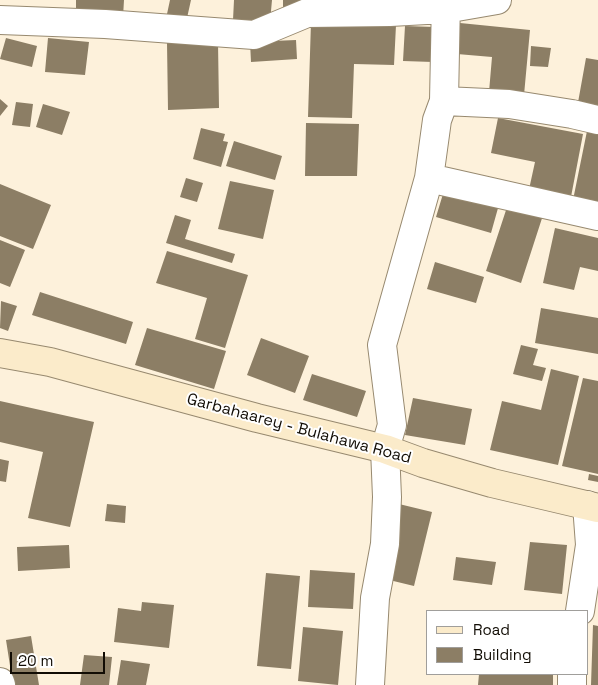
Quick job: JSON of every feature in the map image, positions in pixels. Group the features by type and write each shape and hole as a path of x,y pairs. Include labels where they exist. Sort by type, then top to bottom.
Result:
{"main road":[{"name":"Garbahaarey - Bulahawa Road","path":"2,358 50,362 257,418 386,449 423,463 492,483 593,507"}],"street":[{"path":"0,20 105,24 254,35 306,13 390,12 497,0"},
{"path":"370,685 375,598 385,544 387,497 386,449 392,425 382,345 429,178 437,120 444,100 446,5"},
{"path":"444,100 509,104 598,120"},
{"path":"429,178 598,216"},
{"path":"580,610 590,545 593,507"}],"building":[{"path":"76,0 124,0 123,17 76,15"},
{"path":"170,0 191,0 187,18 167,14"},
{"path":"234,0 272,0 270,22 233,20"},
{"path":"283,0 313,0 283,9"},
{"path":"311,22 396,25 394,65 354,64 352,118 308,117"},
{"path":"460,23 530,30 524,95 489,92 492,57 457,54"},
{"path":"405,26 435,27 433,62 403,61"},
{"path":"6,38 37,46 32,67 0,59"},
{"path":"48,38 89,42 85,75 45,72"},
{"path":"296,40 297,59 251,62 250,42"},
{"path":"218,42 219,108 168,110 167,43"},
{"path":"531,46 551,48 548,67 530,66"},
{"path":"586,58 598,60 598,112 577,108"},
{"path":"0,99 8,106 0,116"},
{"path":"16,102 33,104 30,127 12,125"},
{"path":"43,104 70,112 62,135 36,127"},
{"path":"498,118 583,134 570,202 528,194 535,162 491,153"},
{"path":"306,123 359,124 357,176 305,176"},
{"path":"201,128 225,134 223,141 228,142 221,167 193,159"},
{"path":"587,131 598,134 598,205 573,200"},
{"path":"234,141 282,156 275,180 226,166"},
{"path":"186,178 203,183 197,202 180,197"},
{"path":"230,181 274,190 263,239 218,229"},
{"path":"0,184 51,205 33,249 0,236"},
{"path":"446,184 500,201 491,233 436,217"},
{"path":"510,198 545,209 521,283 486,271"},
{"path":"175,215 191,220 185,239 235,254 232,263 166,243"},
{"path":"555,228 598,238 598,271 580,267 574,290 543,283"},
{"path":"0,240 25,250 10,287 0,283"},
{"path":"167,251 248,275 225,348 195,339 207,298 156,283"},
{"path":"435,262 484,277 476,303 427,289"},
{"path":"40,292 133,322 126,344 32,315"},
{"path":"1,301 17,306 8,331 0,328"},
{"path":"541,308 598,318 598,354 535,343"},
{"path":"147,328 226,351 214,389 135,365"},
{"path":"261,338 309,356 295,393 247,375"},
{"path":"521,345 538,349 533,365 546,368 542,381 513,374"},
{"path":"551,369 579,376 558,465 490,450 502,401 541,410"},
{"path":"312,374 366,391 357,417 303,400"},
{"path":"583,378 598,381 598,474 562,466"},
{"path":"413,398 472,409 465,445 405,435"},
{"path":"0,401 94,422 70,527 28,518 43,452 0,442"},
{"path":"0,459 9,461 6,482 0,481"},
{"path":"589,474 598,476 598,482 588,480"},
{"path":"107,504 126,506 125,523 105,521"},
{"path":"399,504 432,512 414,586 381,578"},
{"path":"530,542 567,545 562,594 524,590"},
{"path":"69,545 70,568 18,571 17,547"},
{"path":"456,557 496,562 492,585 453,580"},
{"path":"310,570 355,573 353,609 308,607"},
{"path":"266,573 300,576 291,669 257,666"},
{"path":"142,602 174,605 169,648 114,642 118,608 141,611"},
{"path":"593,625 598,626 598,685 591,685"},
{"path":"303,627 343,631 338,685 298,681"},
{"path":"31,636 39,685 13,685 6,640"},
{"path":"84,655 112,657 109,685 80,685"},
{"path":"121,660 150,664 146,685 117,685"},
{"path":"479,675 553,675 553,685 478,685"}]}
